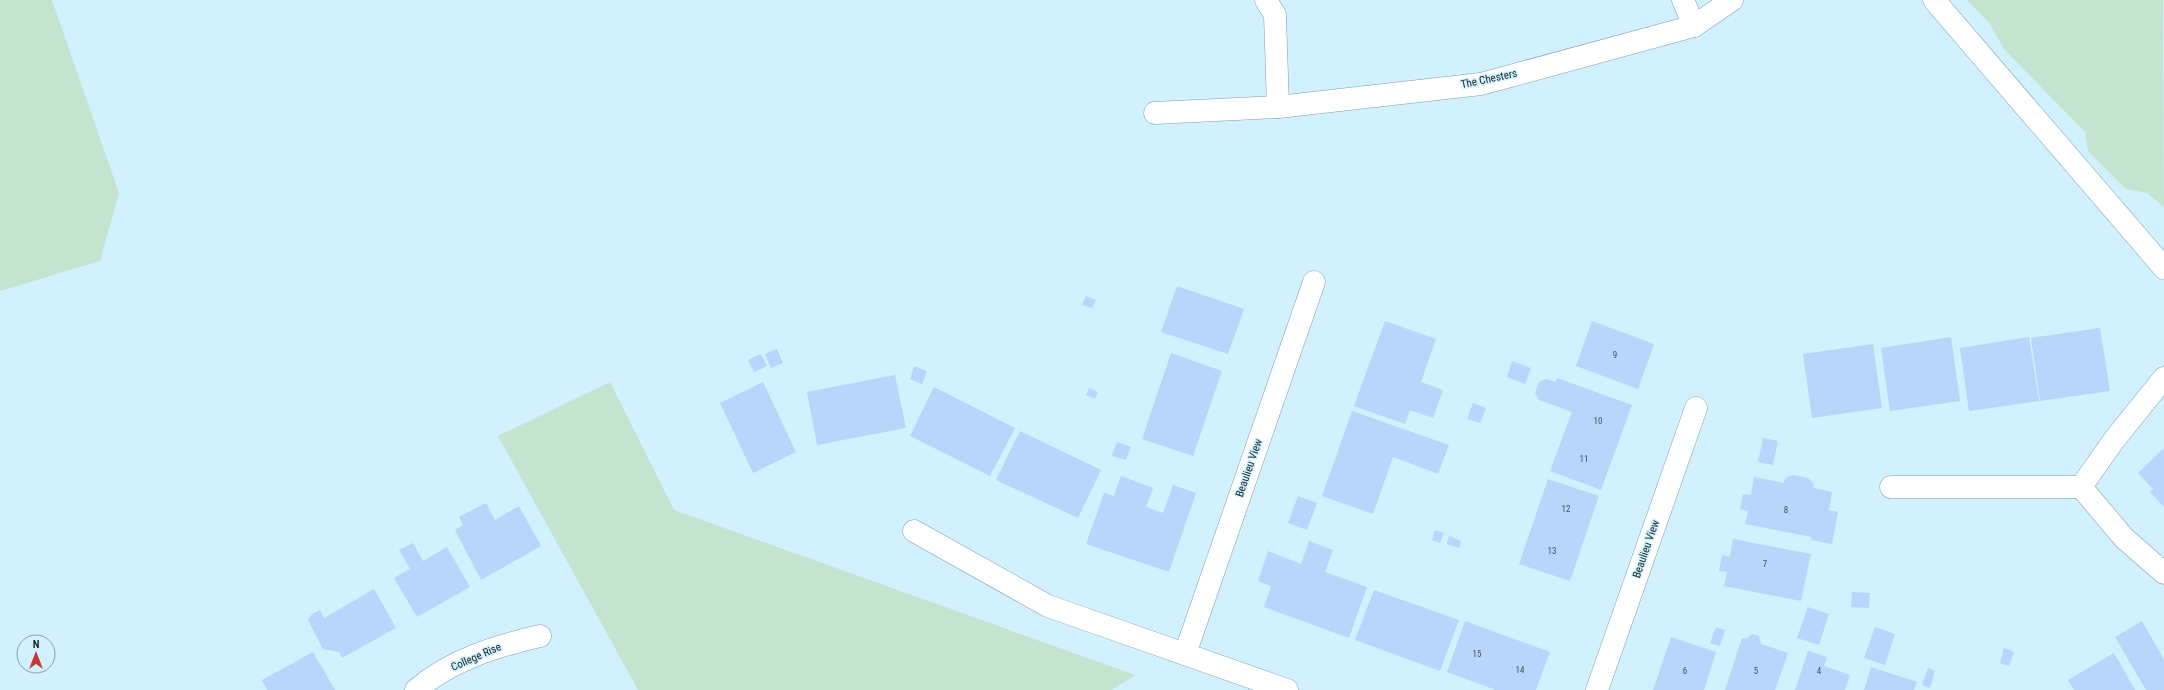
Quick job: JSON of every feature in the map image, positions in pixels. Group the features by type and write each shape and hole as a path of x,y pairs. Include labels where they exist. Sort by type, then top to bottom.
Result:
{"street":[{"path":"1266,0 1275,15 1278,107"},
{"path":"1682,0 1694,26"},
{"name":"The Chesters","path":"1155,113 1278,107 1481,84 1694,26 1732,0"},
{"path":"1934,0 2164,268"},
{"name":"Beaulieu View","path":"1185,654 1314,282"},
{"path":"2082,487 2114,440 2164,378"},
{"name":"Beaulieu View","path":"1596,690 1696,408"},
{"path":"1891,487 2082,487"},
{"path":"2082,487 2124,538 2164,573"},
{"path":"914,531 1048,606 1287,690"},
{"name":"College Rise","path":"416,690 462,661 499,646 540,636"}],"green space":[{"path":"0,0 52,0 119,193 100,261 0,291"},
{"path":"1967,0 2163,0 2164,207 2147,193 2126,189 2088,151 2085,132 2004,49 1989,23"},
{"path":"610,382 674,510 1135,675 1112,690 638,690 498,436"}],"building":[{"path":"1177,286 1244,309 1228,354 1161,332"},
{"path":"1086,296 1096,300 1092,308 1082,305"},
{"path":"1385,321 1436,339 1421,382 1443,390 1433,418 1410,410 1405,424 1354,406"},
{"path":"1592,321 1654,344 1638,389 1576,366"},
{"path":"2100,328 2110,391 2040,401 2031,338"},
{"path":"1951,337 1960,401 1890,411 1881,348"},
{"path":"2029,337 2039,401 1969,411 1960,348"},
{"path":"1873,344 1882,408 1812,418 1803,354"},
{"path":"777,349 783,363 771,368 765,354"},
{"path":"1171,353 1222,371 1193,456 1142,439"},
{"path":"761,354 767,366 754,372 748,360"},
{"path":"1512,361 1531,368 1525,384 1507,377"},
{"path":"914,366 927,371 922,384 910,379"},
{"path":"895,375 906,428 817,445 807,392"},
{"path":"1557,378 1632,405 1601,490 1550,471 1572,412 1539,400 1535,393 1539,382 1546,379 1556,382"},
{"path":"763,382 796,452 753,473 720,403"},
{"path":"934,387 1015,428 990,476 910,436"},
{"path":"1089,388 1098,392 1095,399 1086,395"},
{"path":"1473,403 1486,408 1480,423 1467,419"},
{"path":"1352,411 1449,445 1438,474 1393,457 1373,514 1322,496"},
{"path":"1020,431 1101,470 1078,518 996,480"},
{"path":"1763,438 1778,441 1773,465 1758,462"},
{"path":"1117,442 1131,447 1126,460 1112,456"},
{"path":"2164,448 2164,507 2150,492 2153,489 2138,473"},
{"path":"1793,475 1808,478 1814,484 1813,488 1832,492 1829,510 1838,512 1832,544 1811,540 1812,537 1745,524 1748,511 1740,509 1743,494 1751,495 1754,477 1784,483 1785,478"},
{"path":"1121,476 1153,488 1146,507 1163,513 1173,485 1196,493 1169,572 1086,544 1104,493 1114,496"},
{"path":"1548,479 1599,496 1570,581 1519,564"},
{"path":"1298,496 1317,503 1307,530 1288,523"},
{"path":"486,503 495,520 519,506 541,546 481,580 455,530 463,525 459,517"},
{"path":"1435,530 1444,533 1440,543 1432,540"},
{"path":"1449,536 1461,541 1459,548 1447,544"},
{"path":"1733,539 1811,554 1801,601 1724,586 1727,572 1719,571 1722,555 1730,557"},
{"path":"1309,541 1333,550 1325,572 1367,587 1349,638 1264,607 1271,586 1258,581 1268,551 1301,564"},
{"path":"413,543 423,561 447,547 470,587 417,617 394,578 410,569 399,550"},
{"path":"374,589 396,628 342,658 339,652 323,649 308,620 312,614 320,610 324,618"},
{"path":"1374,590 1459,620 1440,671 1355,640"},
{"path":"1852,592 1870,593 1869,608 1851,607"},
{"path":"1808,607 1829,614 1819,645 1797,638"},
{"path":"1465,621 1550,652 1536,690 1496,690 1447,672"},
{"path":"2142,621 2164,660 2164,690 2146,690 2115,637"},
{"path":"1716,627 1725,630 1720,646 1710,643"},
{"path":"1875,627 1895,634 1885,665 1864,658"},
{"path":"1752,634 1759,636 1761,644 1788,653 1775,690 1725,690 1742,638 1746,639"},
{"path":"1671,637 1716,652 1704,690 1653,690"},
{"path":"2004,648 2014,652 2009,666 2000,663"},
{"path":"1808,651 1827,657 1824,666 1850,675 1845,690 1795,690"},
{"path":"313,652 335,690 267,690 262,680"},
{"path":"2114,653 2135,690 2074,690 2068,680"},
{"path":"1871,667 1917,682 1914,690 1864,690"},
{"path":"1928,668 1935,671 1930,688 1922,685"}]}
